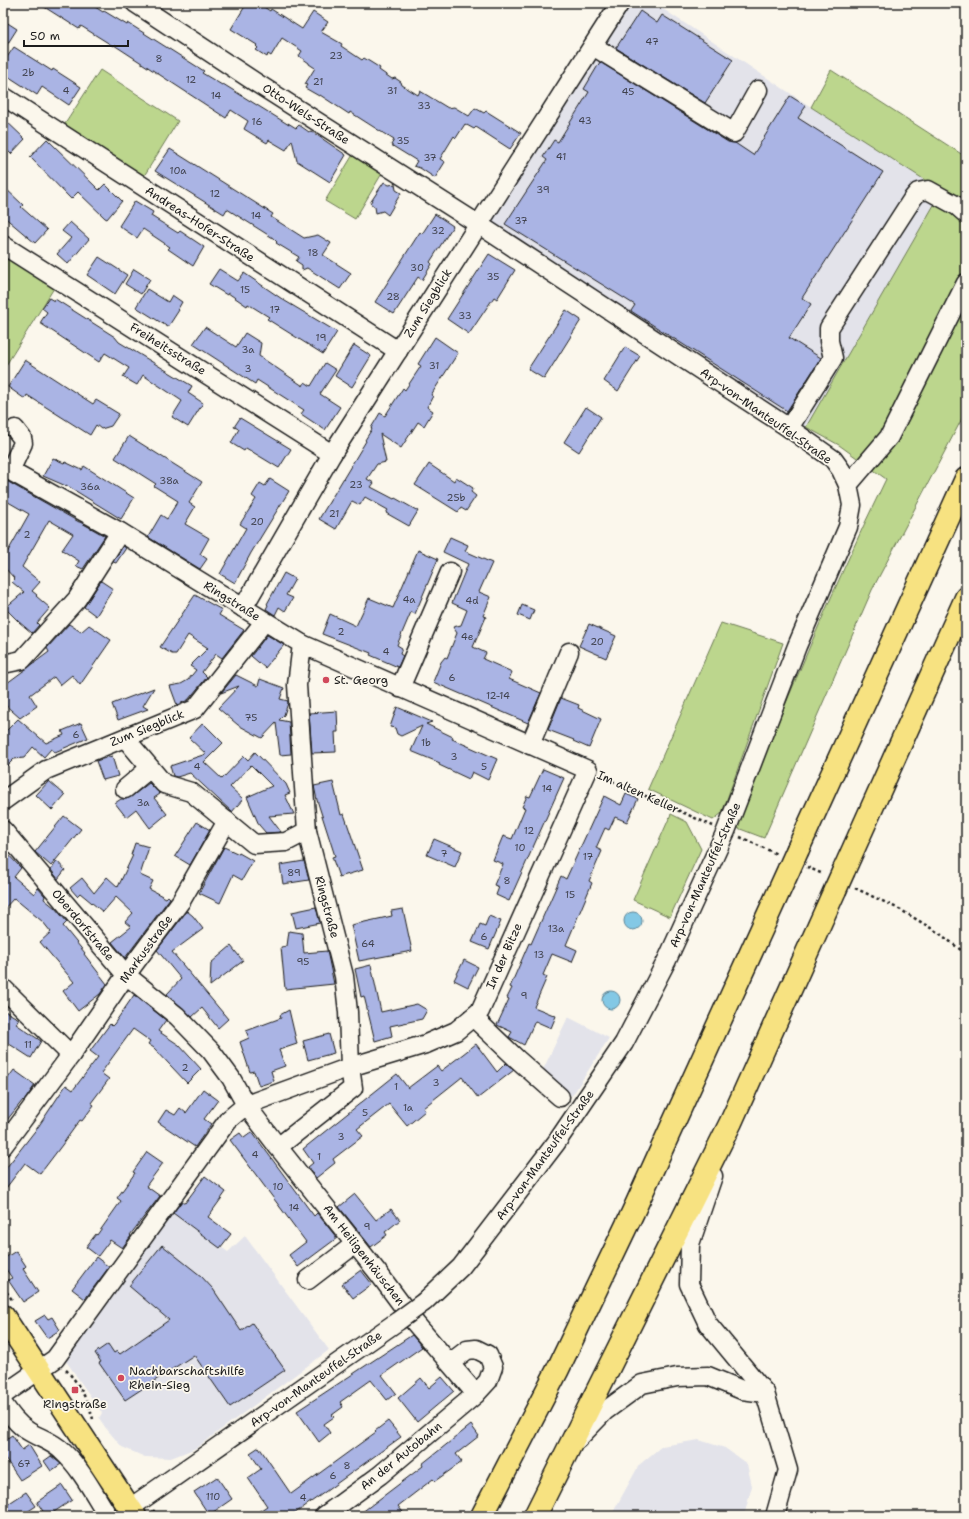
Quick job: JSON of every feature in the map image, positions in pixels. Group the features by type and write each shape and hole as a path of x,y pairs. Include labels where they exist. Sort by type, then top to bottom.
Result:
{"main road":[{"path":"482,1516 558,1371 634,1212 966,479"},
{"path":"535,1516 731,1122 966,598"},
{"path":"3,1316 132,1512"}],"street":[{"name":"Otto-Wels-Straße","path":"135,3 255,82 478,224"},
{"name":"Zum Siegblick","path":"243,608 332,454 620,3"},
{"path":"593,46 734,133 758,90"},
{"name":"Andreas-Hofer-Straße","path":"3,96 398,351"},
{"path":"789,428 833,358 829,341 829,328 912,198 918,192 928,190 956,206 966,214"},
{"name":"Arp-von-Manteuffel-Straße","path":"132,1512 424,1302 461,1267 556,1143 624,1043 667,960 726,831 797,646 848,527 852,505 848,486 841,470 832,459 789,428 478,224"},
{"name":"Freiheitsstraße","path":"3,245 332,454"},
{"path":"848,486 889,437 966,283"},
{"path":"6,469 23,443 22,438 14,429"},
{"name":"Ringstraße","path":"6,469 120,532 302,644 296,685 307,831 344,976 348,1012 350,1067"},
{"path":"3,664 22,660 72,604 120,532"},
{"path":"400,688 450,572"},
{"name":"Zum Siegblick","path":"3,801 46,770 195,709 264,622"},
{"name":"Im alten Keller","path":"302,644 588,770"},
{"path":"530,745 569,652"},
{"path":"125,738 164,784 191,792 254,844 286,842 307,831"},
{"path":"124,788 150,768"},
{"name":"In der Bitze","path":"350,1067 426,1044 456,1031 480,1011 588,770"},
{"name":"Markusstraße","path":"3,1146 71,1055 126,975 181,900 227,821"},
{"name":"Oberdorfstraße","path":"3,830 126,975 177,1016 211,1051 231,1078 246,1105"},
{"path":"3,988 71,1055"},
{"path":"473,1017 560,1097"},
{"path":"3,1395 55,1359 228,1120 246,1105 350,1067 353,1088 278,1147"},
{"name":"Am Heiligenhäuschen","path":"246,1105 416,1324 476,1394"},
{"path":"731,1122 690,1244 689,1284 708,1324 765,1393 788,1470 775,1516"},
{"path":"308,1280 355,1244"},
{"path":"450,1363 467,1350 476,1348 488,1355 493,1367 488,1381 476,1394"},
{"path":"568,1450 605,1412 642,1384 677,1377 708,1376 742,1390 765,1393"},
{"name":"An der Autobahn","path":"324,1516 380,1475 476,1394"},
{"path":"3,1404 14,1420 28,1431 49,1441 72,1460 108,1516"}],"path":[{"name":"Im alten Keller","path":"588,770 793,860 901,910 939,933 966,954"}],"shaded area":[{"path":"629,3 654,3 811,107 942,191 806,427 668,342 490,221 546,136"},
{"path":"568,1017 609,1038 572,1096 555,1083 540,1076"},
{"path":"171,1212 228,1252 245,1236 329,1350 196,1448 171,1458 145,1457 122,1447 105,1427 99,1418 102,1413 66,1361 122,1278"},
{"path":"699,1440 725,1448 747,1464 752,1486 744,1516 611,1516 639,1465 662,1446"}],"green space":[{"path":"100,70 178,121 144,176 63,127"},
{"path":"831,70 966,157 966,411 872,590 764,838 735,827 826,608 886,479 839,445 806,427 942,191 811,107"},
{"path":"354,153 384,170 355,219 325,201"},
{"path":"3,253 54,288 3,370"},
{"path":"721,623 783,643 722,813 713,820 648,789"},
{"path":"671,814 687,822 701,849 670,917 633,900"}],"water":[{"path":"633,912 639,915 642,921 639,927 633,930 627,927 624,921 627,915"},
{"path":"611,991 617,994 620,1000 617,1006 611,1009 605,1006 602,1000 605,994"}],"building":[{"path":"38,3 89,3 127,25 128,23 204,71 202,73 222,85 223,84 289,125 288,123 296,128 299,125 309,132 311,131 346,155 330,182 297,161 292,140 286,150 269,140 267,143 244,129 248,121 231,110 226,118 114,45 113,46 81,26 79,29"},
{"path":"247,3 258,3 270,11 271,9 302,29 313,12 328,22 321,32 342,44 341,46 362,60 364,58 380,68 379,70 392,79 395,78 401,82 402,85 418,95 420,91 448,108 454,107 469,116 475,108 484,113 486,111 521,133 510,149 476,127 474,129 465,124 456,138 454,136 440,159 445,162 435,178 420,168 414,166 417,161 391,145 394,140 350,112 349,114 320,95 319,96 305,88 307,85 305,84 315,68 299,56 302,51 282,38 271,56 268,54 267,57 256,50 258,48 256,46 257,45 231,29"},
{"path":"640,11 657,23 662,15 733,60 705,103 616,48"},
{"path":"3,20 17,29 3,51"},
{"path":"14,47 81,87 69,105 42,87 37,95 3,73 3,63"},
{"path":"600,62 728,142 735,143 753,155 790,96 806,106 798,118 883,172 802,298 811,304 789,338 821,358 787,411 631,311 635,305 505,224 547,160 543,157 554,140 558,142 589,92 584,89"},
{"path":"3,118 25,139 11,154 3,146"},
{"path":"47,139 99,190 105,184 122,201 107,219 78,192 71,199 30,157"},
{"path":"170,149 273,214 271,217 304,238 318,235 331,243 323,255 351,273 340,289 307,268 302,270 302,265 296,261 299,257 276,243 277,242 273,238 227,209 224,214 155,171"},
{"path":"384,182 389,185 395,184 396,190 401,193 388,215 383,211 376,213 375,207 370,203"},
{"path":"3,186 23,205 21,207 47,230 35,243 3,216"},
{"path":"135,201 153,212 151,216 178,233 180,231 204,247 193,266 168,249 170,247 143,229 137,238 119,226"},
{"path":"435,214 453,226 430,262 432,264 422,280 418,277 394,314 375,302 420,232 422,234"},
{"path":"70,222 89,239 68,264 57,254 71,238 62,231"},
{"path":"489,254 515,270 497,299 494,297 469,334 447,319"},
{"path":"99,257 127,275 115,294 87,275"},
{"path":"134,269 150,279 141,294 125,284"},
{"path":"219,269 238,281 244,273 285,301 337,332 323,354 267,319 269,317 248,304 247,306 228,293 227,295 209,284"},
{"path":"147,289 168,302 172,295 182,302 178,309 179,310 168,327 136,307"},
{"path":"49,298 54,301 55,299 115,337 119,342 192,386 188,393 203,403 188,427 172,417 182,401 143,375 137,385 123,377 129,368 105,353 99,362 40,323 47,312 42,308"},
{"path":"566,310 581,320 544,379 528,369"},
{"path":"205,327 236,347 245,333 261,343 259,356 303,386 305,382 311,386 325,363 336,370 320,394 340,407 325,430 301,414 304,410 257,380 255,384 193,344"},
{"path":"435,337 458,353 431,395 433,396 427,407 433,411 424,426 418,422 401,448 380,434 386,462 377,464 367,479 374,483 371,487 418,511 409,526 386,513 388,510 365,497 360,505 352,501 336,529 319,519 366,441 365,440 372,429 371,428 380,413 385,416 403,388 405,390 421,366 418,364"},
{"path":"354,345 371,356 352,387 335,376"},
{"path":"625,347 640,356 618,391 604,381"},
{"path":"25,360 93,404 96,400 119,414 111,426 101,429 96,425 90,435 27,395 25,399 8,387"},
{"path":"586,407 601,417 579,452 564,442"},
{"path":"240,418 291,449 279,468 246,448 244,451 231,443 239,429 234,427"},
{"path":"129,436 202,482 189,503 195,507 185,524 209,538 200,554 207,559 200,569 148,537 161,515 167,519 178,501 154,486 156,484 115,458"},
{"path":"53,458 82,470 84,466 134,498 121,519 66,485 43,476"},
{"path":"429,464 454,481 456,477 473,488 471,492 476,496 466,511 461,508 458,512 415,485"},
{"path":"3,479 105,536 83,569 76,566 79,561 62,550 73,534 49,520 22,567 40,582 32,591 50,608 37,623 39,625 32,633 5,608 24,592 12,582 15,579 3,566 3,550 7,553 29,514 3,499"},
{"path":"270,479 289,491 251,553 235,583 220,574 246,528 240,524 256,499 252,496 260,483 265,486"},
{"path":"450,537 468,545 465,551 492,563 479,592 491,597 483,616 486,617 473,647 486,653 483,659 512,672 509,679 541,693 528,723 433,682 441,662 445,657 447,658 457,633 453,627 461,625 467,610 452,603 468,564 443,552"},
{"path":"123,546 126,548 116,563 113,562"},
{"path":"418,550 438,559 415,614 411,612 397,645 402,648 400,654 403,656 398,667 370,655 371,653 322,634 330,614 356,626 369,598 393,608"},
{"path":"284,573 295,579 286,595 293,598 285,611 279,607 275,615 266,609 267,604"},
{"path":"101,581 113,589 96,616 84,607"},
{"path":"195,595 222,610 219,615 244,630 222,658 216,654 202,672 207,677 188,700 177,705 170,686 181,684 188,680 196,670 190,666 208,648 188,635 176,654 172,654 160,647"},
{"path":"522,605 534,610 530,620 518,615"},
{"path":"69,624 81,632 89,625 111,640 80,685 72,675 60,685 54,677 30,695 37,706 20,718 3,703 3,686 49,652 47,648"},
{"path":"589,624 616,636 606,658 579,646"},
{"path":"267,635 284,645 265,668 251,656"},
{"path":"236,675 258,686 260,679 284,688 280,699 288,701 288,703 284,715 279,720 289,722 291,754 280,755 276,723 262,738 238,725 218,708 239,686 221,693"},
{"path":"154,688 143,706 148,709 118,720 112,704"},
{"path":"561,698 579,705 578,708 601,719 589,748 573,741 574,740 548,730"},
{"path":"397,707 432,722 426,724 453,737 452,739 497,759 488,780 472,772 469,779 439,765 440,763 411,751 422,726 401,736 397,734 395,728 390,727"},
{"path":"337,711 338,732 335,732 336,752 312,753 309,713"},
{"path":"18,719 46,743 64,735 62,731 81,723 88,738 55,752 51,749 44,757 33,747 24,758 14,759 3,770 3,734"},
{"path":"203,723 223,743 204,762 222,779 244,756 248,760 255,752 286,784 290,793 285,795 294,814 269,816 281,832 266,833 259,825 247,797 272,786 251,765 230,787 243,799 232,812 190,773 177,777 173,776 170,766 206,754 189,738"},
{"path":"112,756 118,776 103,780 96,761"},
{"path":"543,769 564,778 509,901 496,895 499,887 494,885 503,864 493,860 503,836 512,839 525,808 522,807 527,796 530,797"},
{"path":"49,781 65,795 52,810 36,795"},
{"path":"333,782 341,815 344,814 363,870 339,877 332,857 335,856 314,786"},
{"path":"149,783 160,794 154,798 167,814 150,828 136,809 126,817 115,803 121,799 131,797"},
{"path":"626,794 638,799 627,822 615,817 609,830 605,828 596,848 602,851 589,881 592,883 566,945 577,950 572,962 552,954 543,975 547,977 534,1007 556,1016 551,1028 535,1021 524,1045 509,1037 512,1032 497,1025 509,999 507,998 512,988 510,987 561,876 566,879 604,796 621,805"},
{"path":"64,816 81,829 51,866 35,852"},
{"path":"197,822 210,830 190,865 175,856"},
{"path":"434,839 462,851 455,867 427,855"},
{"path":"135,843 149,847 140,875 153,881 149,889 166,898 168,896 170,898 125,958 112,942 131,927 125,922 133,913 116,897 103,912 80,893 77,896 70,888 82,878 94,893 107,877 118,887 133,855 131,855"},
{"path":"224,847 253,861 242,880 233,875 220,903 199,893"},
{"path":"3,849 21,868 14,877 34,894 38,888 45,896 44,899 55,908 67,922 63,926 85,953 84,954 107,984 100,994 78,1011 63,991 74,982 40,942 51,932 43,922 14,898 3,910"},
{"path":"57,861 65,870 58,879 51,870"},
{"path":"304,861 309,880 283,884 280,865"},
{"path":"316,907 320,923 296,928 292,912"},
{"path":"403,909 412,951 359,961 351,925 392,916 391,911"},
{"path":"187,911 203,929 172,952 228,1019 218,1028 202,1008 192,1017 167,994 181,979 157,950"},
{"path":"489,916 501,921 489,949 472,942 480,924 485,926"},
{"path":"289,931 302,933 304,953 327,951 334,984 285,989 281,947 287,946"},
{"path":"231,946 243,961 210,986 211,963"},
{"path":"464,960 478,967 468,987 454,980"},
{"path":"371,965 381,1012 417,1004 427,1010 422,1019 390,1026 392,1036 375,1041 364,996 361,997 355,969"},
{"path":"134,995 166,1020 158,1031 179,1045 201,1069 187,1083 154,1048 148,1044 150,1041 133,1029 101,1073 109,1079 91,1103 94,1105 82,1121 80,1120 40,1174 25,1163 3,1192 3,1172 38,1127 66,1085 73,1090 98,1057 90,1051 110,1024 112,1026 114,1024"},
{"path":"3,1010 19,1019 16,1024 41,1041 31,1058 3,1040"},
{"path":"289,1010 297,1044 279,1050 285,1066 271,1071 274,1081 259,1086 254,1071 250,1072 240,1042 249,1038 246,1031 281,1018 280,1015"},
{"path":"329,1034 334,1053 308,1060 303,1041"},
{"path":"476,1044 497,1072 506,1063 514,1070 478,1098 462,1077 423,1108 425,1111 407,1126 389,1104 357,1129 363,1136 333,1159 335,1163 316,1178 308,1167 313,1163 303,1149 397,1074 408,1088 437,1066 441,1071"},
{"path":"14,1070 35,1085 24,1101 23,1100 3,1125 3,1085"},
{"path":"203,1089 218,1100 204,1119 211,1124 195,1147 158,1122 166,1110 175,1115 180,1108 186,1113"},
{"path":"252,1132 314,1216 317,1213 337,1238 298,1267 289,1255 306,1242 230,1140 240,1133 244,1138"},
{"path":"147,1152 163,1163 146,1186 160,1196 130,1235 131,1236 122,1248 110,1240 98,1256 86,1247 96,1234 97,1235 121,1201 117,1198 135,1173 133,1172"},
{"path":"205,1176 226,1192 208,1217 231,1234 220,1248 173,1213 182,1201 185,1203"},
{"path":"355,1194 376,1220 391,1209 400,1220 385,1232 387,1235 371,1247 339,1207"},
{"path":"162,1245 201,1276 213,1289 241,1331 252,1323 285,1370 230,1407 194,1355 125,1400 99,1363 101,1362 95,1353 108,1344 114,1353 117,1351 120,1354 169,1320 129,1286"},
{"path":"16,1251 26,1266 23,1269 38,1292 23,1302 8,1280 12,1278 3,1265 3,1259"},
{"path":"96,1257 109,1267 85,1299 72,1289"},
{"path":"361,1270 372,1284 353,1298 342,1284"},
{"path":"45,1315 48,1319 52,1317 60,1330 47,1338 35,1321"},
{"path":"412,1335 422,1347 382,1375 396,1393 387,1400 371,1380 340,1402 343,1407 332,1415 334,1417 324,1424 330,1433 319,1442 297,1411"},
{"path":"442,1377 454,1391 417,1422 398,1398 421,1378 429,1388"},
{"path":"388,1421 401,1437 291,1516 252,1516 267,1506 248,1478 261,1469 250,1453 259,1447 291,1494 376,1432 375,1431"},
{"path":"471,1425 479,1436 456,1454 462,1462 435,1481 433,1479 398,1506 406,1516 357,1516 423,1466 422,1464"},
{"path":"12,1435 22,1450 29,1445 42,1466 20,1480 3,1455 3,1441"},
{"path":"51,1456 61,1464 51,1471 44,1461"},
{"path":"217,1477 232,1499 209,1515 194,1492"},
{"path":"62,1485 72,1500 46,1516 37,1502"},
{"path":"26,1492 36,1506 21,1516 12,1516 5,1506"}],"place":[{"name":"St. Georg","path":"326,680"},
{"name":"Nachbarschaftshilfe Rhein-Sieg","path":"121,1378"},
{"name":"Ringstraße","path":"75,1390"}]}
